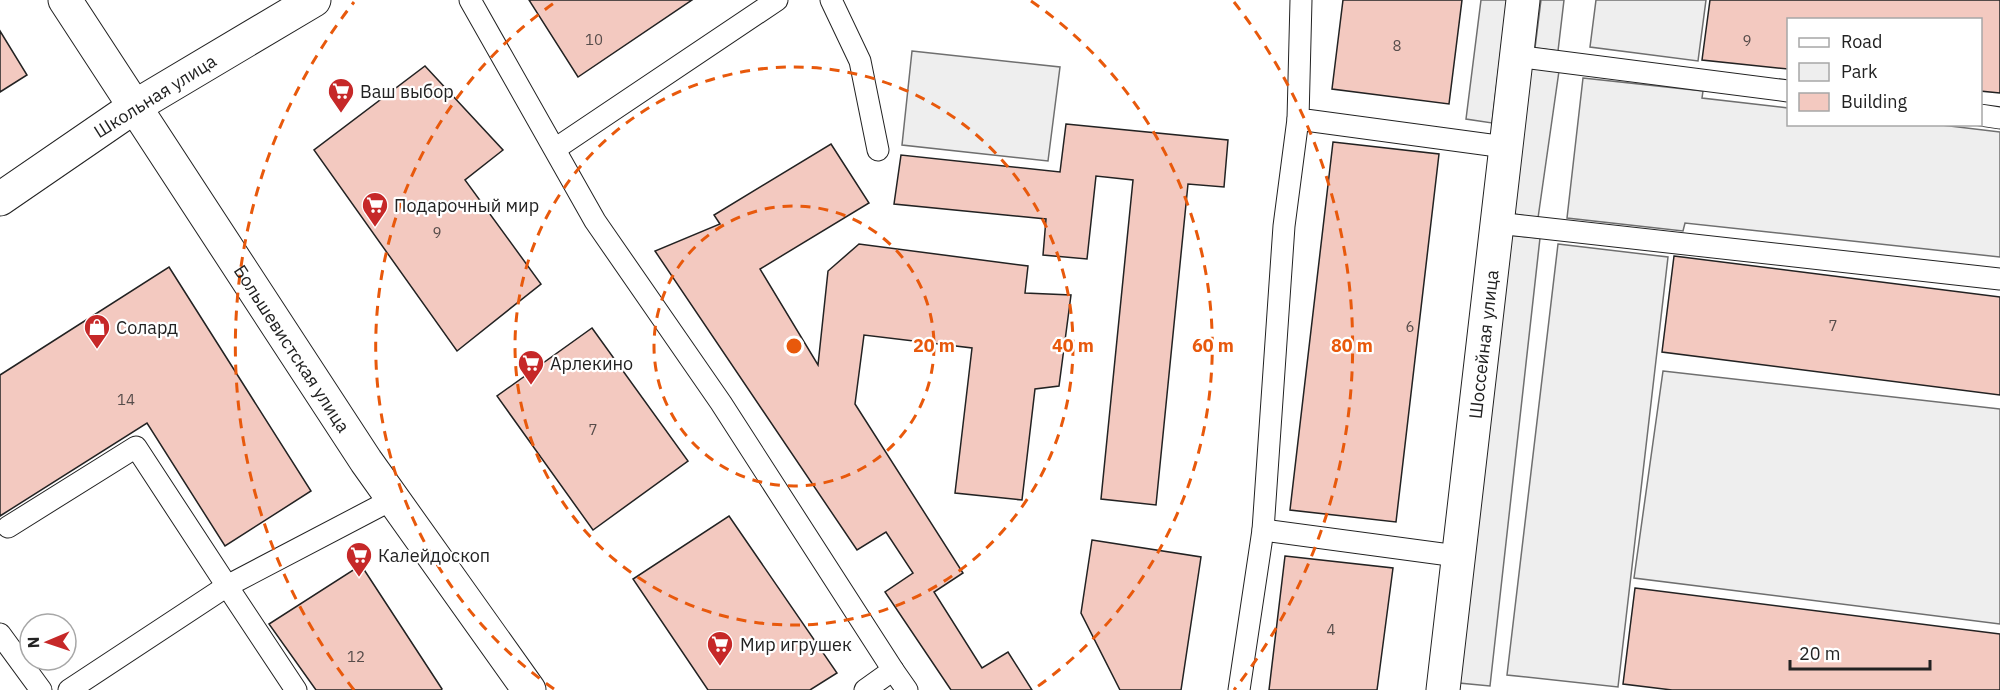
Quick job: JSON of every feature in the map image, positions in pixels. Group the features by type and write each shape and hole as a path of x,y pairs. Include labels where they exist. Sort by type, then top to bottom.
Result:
{"street":[{"name":"Большевистская улица","path":"65,0 393,499 520,687"},
{"name":"Школьная улица","path":"0,199 134,107 314,0"},
{"name":"Шоссейная улица","path":"1443,690 1523,0"}],"lane":[{"path":"470,0 595,221 721,403 907,690"},
{"path":"555,149 777,0"},
{"path":"831,0 860,61 878,150"},
{"path":"1239,690 1263,530 1284,226 1298,119 1301,0"},
{"path":"1515,56 1787,91"},
{"path":"1982,115 2000,118"},
{"path":"1298,119 1505,147"},
{"path":"1497,223 2000,279"},
{"path":"8,527 136,447 296,690"},
{"path":"69,690 227,586 393,499"},
{"path":"1263,530 1457,556"},
{"path":"3,645 41,690"},
{"path":"865,690 893,670"}],"green space":[{"path":"1481,0 1507,0 1492,123 1466,119"},
{"path":"1541,0 1564,0 1558,51 1535,48"},
{"path":"1596,0 1706,0 1698,61 1590,47"},
{"path":"912,51 1060,67 1048,161 902,145"},
{"path":"1531,67 1559,71 1538,218 1514,214"},
{"path":"1583,78 1703,91 1702,98 1787,108 1787,126 1950,126 2000,132 2000,257 1685,223 1683,231 1567,218"},
{"path":"1509,235 1540,238 1490,686 1459,683"},
{"path":"1558,244 1668,257 1618,687 1507,675"},
{"path":"1663,371 2000,409 2000,624 1634,578"}],"building":[{"path":"529,0 692,0 578,77"},
{"path":"1343,0 1462,0 1449,104 1332,89"},
{"path":"1710,0 2000,0 2000,93 1982,91 1982,18 1787,18 1787,69 1702,60"},
{"path":"0,31 27,75 0,92"},
{"path":"425,66 503,150 465,180 541,284 457,351 314,150"},
{"path":"1066,124 1228,140 1224,187 1188,184 1156,505 1101,499 1133,180 1096,176 1087,259 1043,255 1046,219 894,204 901,155 1060,172"},
{"path":"1333,142 1439,154 1396,522 1290,510"},
{"path":"831,144 869,203 760,269 818,365 828,271 859,244 1028,266 1025,293 1071,295 1059,386 1035,389 1022,500 955,493 972,348 864,335 855,404 963,573 934,592 982,668 1008,652 1032,690 951,690 885,592 913,573 886,532 857,550 655,251 720,224 714,215"},
{"path":"1674,256 2000,297 2000,395 1662,352"},
{"path":"169,267 311,491 225,546 147,423 0,516 0,375"},
{"path":"592,328 688,461 593,530 497,396"},
{"path":"729,516 837,673 810,690 708,690 633,579"},
{"path":"1092,540 1201,557 1181,690 1120,690 1081,613"},
{"path":"1285,556 1393,568 1377,690 1269,690"},
{"path":"361,565 441,690 316,690 269,624"},
{"path":"1635,588 2000,634 2000,690 1672,690 1623,684"}],"place":[{"name":"Ваш выбор","path":"341,114"},
{"name":"Подарочный мир","path":"375,228"},
{"name":"Солард","path":"97,350"},
{"name":"Арлекино","path":"531,386"},
{"name":"Калейдоскоп","path":"359,578"},
{"name":"Мир игрушек","path":"720,667"}]}
